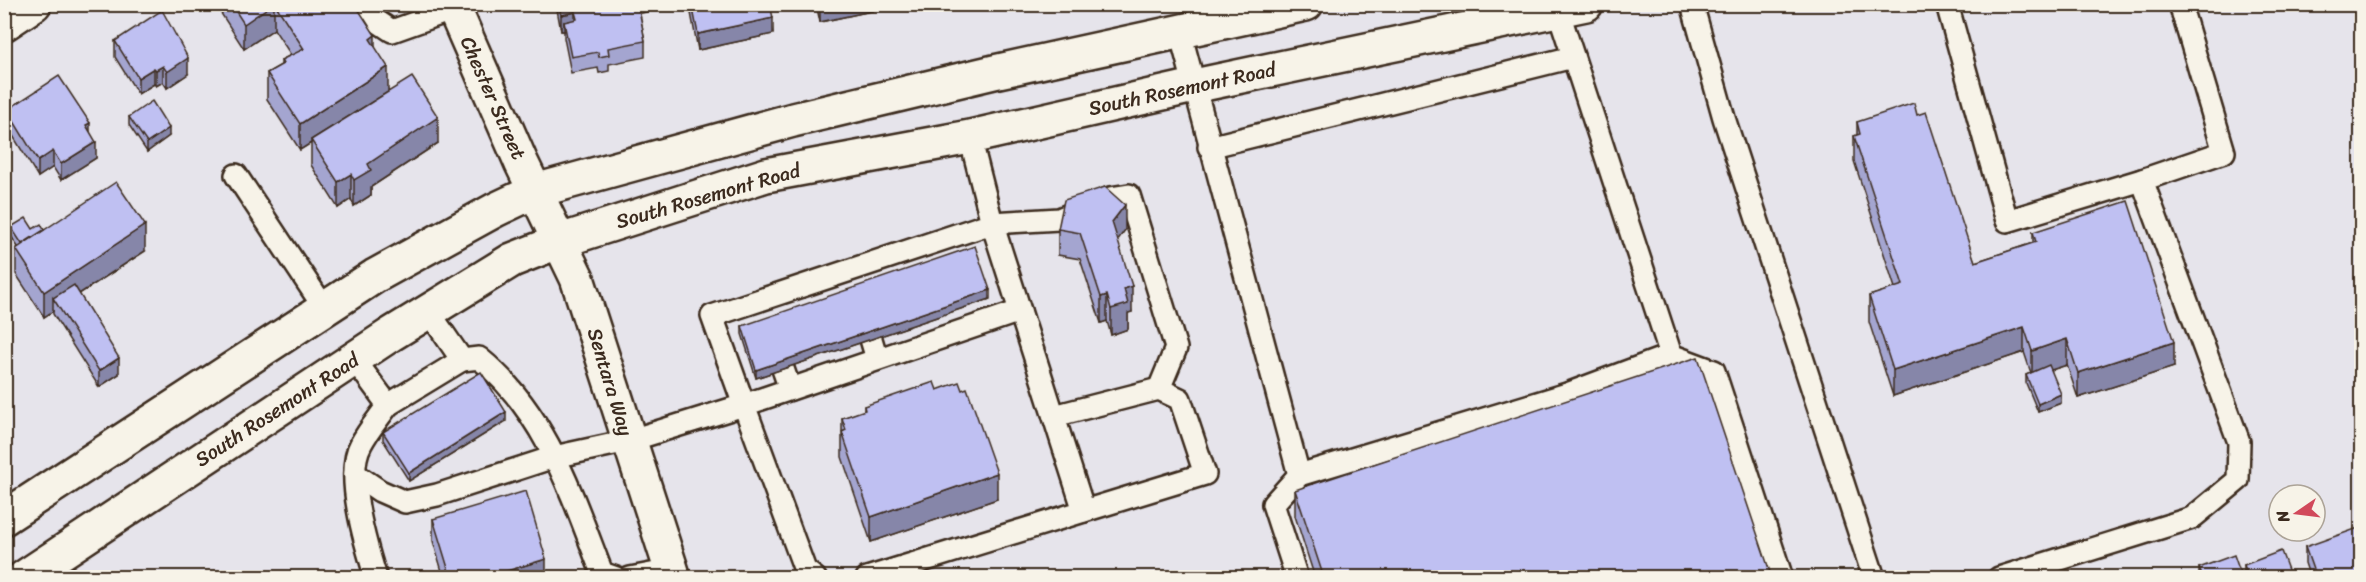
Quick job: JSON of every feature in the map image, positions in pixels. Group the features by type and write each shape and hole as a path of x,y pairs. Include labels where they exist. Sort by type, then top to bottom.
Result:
{"main road":[{"path":"4,24 34,4"},
{"path":"4,518 385,271 495,210 535,191 793,120 994,72 1306,4"},
{"name":"Chester Street","path":"453,7 535,191"},
{"name":"South Rosemont Road","path":"23,578 354,359 512,260 560,241 766,175 970,137 1194,86 1572,7"},
{"name":"Sentara Way","path":"535,191 577,278 673,574"}],"lane":[{"path":"369,4 374,19 392,31 453,7"},
{"path":"1692,4 1724,118 1874,578"},
{"path":"1947,4 2007,221 2142,180 2224,152 2180,4"},
{"path":"1572,7 1573,57 1671,355"},
{"path":"1180,32 1209,147 1299,475"},
{"path":"1209,147 1573,57"},
{"path":"970,137 992,223 1083,511"},
{"path":"236,175 325,309"},
{"path":"1999,578 2192,518 2238,480 2239,442 2142,180"},
{"path":"815,578 805,570 712,316 762,309 943,248 992,223 1059,219 1110,198 1129,195 1176,348 1159,389"},
{"path":"355,474 380,491 405,502 436,495 554,457 628,441 744,405 786,379 966,318 1020,311"},
{"path":"429,312 462,360"},
{"path":"1297,578 1273,504 1299,475 1567,394 1671,355 1714,371 1782,578"},
{"path":"376,578 362,529 355,474 359,445 388,405 462,360 479,358 500,375 537,423 568,487 605,576"},
{"path":"354,359 388,405"},
{"path":"867,578 1205,474 1180,399 1159,389 1053,417"},
{"path":"630,578 673,574"}],"building":[{"path":"231,4 273,4 244,24"},
{"path":"275,4 355,4 375,35 370,39 388,67 300,124 267,73 283,64 281,60 304,49"},
{"path":"559,4 638,4 645,41 608,48 609,55 599,57 598,52 571,57 564,22 577,19 575,12 561,15"},
{"path":"692,4 770,4 773,18 698,34"},
{"path":"162,10 188,58 167,72 163,66 156,70 154,68 138,78 115,41"},
{"path":"59,76 90,123 86,125 96,142 61,164 53,151 38,161 7,110"},
{"path":"412,77 438,117 368,164 371,170 354,180 351,174 338,182 311,140"},
{"path":"152,101 169,128 147,143 129,117"},
{"path":"1914,103 1917,115 1926,112 1975,262 2036,242 2033,232 2128,201 2174,342 2078,373 2067,339 2032,351 2024,327 1893,370 1869,296 1903,285 1854,136 1860,134 1857,122"},
{"path":"116,182 145,225 44,292 16,249"},
{"path":"1105,187 1125,205 1112,222 1132,286 1124,289 1128,304 1111,309 1107,295 1101,297 1080,233 1058,229 1064,200"},
{"path":"26,218 33,229 41,224 44,230 22,244 11,227"},
{"path":"4,244 10,253 4,256"},
{"path":"975,246 990,290 756,370 742,326"},
{"path":"74,285 119,358 99,371 53,298"},
{"path":"1698,357 1772,578 1387,578 1385,572 1369,578 1324,578 1295,490"},
{"path":"2049,365 2061,394 2038,404 2026,375"},
{"path":"481,372 506,412 409,473 383,432"},
{"path":"934,382 937,390 959,382 962,390 967,388 997,473 871,517 842,432 846,430 842,418 865,410 864,406"},
{"path":"526,491 546,559 484,578 451,578 433,519"},
{"path":"2361,527 2361,578 2316,578 2305,547 2316,543 2327,543 2327,539"},
{"path":"2281,551 2291,578 2203,578 2199,568 2234,555 2241,575 2247,573 2244,565"}]}
